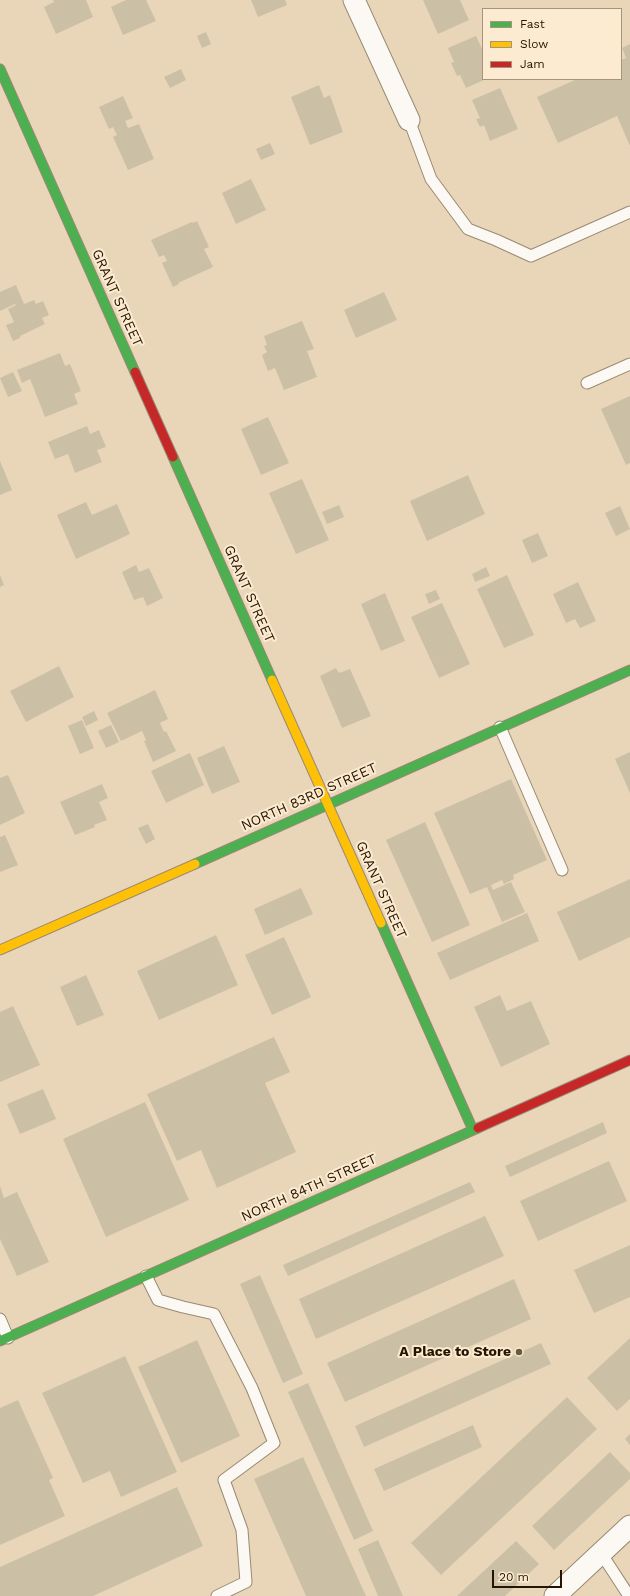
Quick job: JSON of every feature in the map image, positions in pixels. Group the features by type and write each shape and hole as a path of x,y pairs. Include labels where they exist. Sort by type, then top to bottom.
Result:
{"street":[{"path":"354,0 409,120"},
{"name":"GRANT STREET","path":"0,68 473,1130"},
{"name":"NORTH 83RD STREET","path":"0,950 630,670"},
{"name":"NORTH 84TH STREET","path":"4,1340 630,1060"},
{"path":"555,1596 630,1526"}],"lane":[{"path":"409,120 431,179 468,229 531,256 630,212"},
{"path":"587,383 630,364"},
{"path":"500,727 562,870"},
{"path":"146,1276 158,1300 214,1314 252,1388 274,1443 224,1480 242,1530 246,1582 217,1596"},
{"path":"0,1319 4,1340"},
{"path":"601,1553 629,1596"}],"building":[{"path":"53,0 86,0 93,17 56,34 44,7 54,2"},
{"path":"126,0 146,0 156,21 123,35 111,7"},
{"path":"251,0 285,0 287,5 258,17"},
{"path":"423,0 460,0 469,20 438,34"},
{"path":"206,32 211,44 202,48 197,36"},
{"path":"476,36 482,49 482,80 484,80 466,88 460,75 457,76 451,63 454,62 448,48"},
{"path":"630,44 630,146 617,116 558,143 537,97 575,80 622,80 622,60 626,58 622,48"},
{"path":"181,69 186,80 170,88 164,77"},
{"path":"319,85 324,98 330,95 343,132 310,145 291,97"},
{"path":"500,88 518,129 490,141 484,125 480,127 476,119 480,118 472,100"},
{"path":"123,96 133,118 125,121 128,128 139,124 154,159 128,170 113,137 117,135 113,127 109,129 99,107"},
{"path":"270,143 275,154 261,160 256,149"},
{"path":"251,179 266,210 236,224 222,193"},
{"path":"197,221 209,247 204,249 213,267 178,283 179,284 173,287 162,263 167,261 164,255 159,257 151,240"},
{"path":"16,285 24,304 34,300 36,304 43,301 49,315 42,318 45,324 13,341 6,325 14,322 8,309 16,305 15,304 0,311 0,292"},
{"path":"384,292 397,320 356,338 344,310"},
{"path":"302,321 314,349 307,351 317,377 284,390 275,368 268,371 262,355 267,352 264,346 267,345 264,336"},
{"path":"60,353 65,366 70,364 81,391 74,394 78,404 45,417 30,379 22,383 17,370"},
{"path":"13,372 22,391 8,397 0,378"},
{"path":"630,396 630,463 626,465 601,409"},
{"path":"268,417 289,463 261,475 241,429"},
{"path":"87,426 90,434 99,430 106,447 97,450 102,462 75,473 68,454 55,459 48,442"},
{"path":"0,461 12,490 0,495"},
{"path":"468,475 485,514 427,541 410,501"},
{"path":"302,479 329,540 296,554 269,493"},
{"path":"86,502 92,515 117,504 130,534 76,559 57,515"},
{"path":"339,505 344,517 327,524 322,512"},
{"path":"620,506 630,529 616,536 605,513"},
{"path":"538,533 548,556 532,563 522,540"},
{"path":"136,565 139,572 149,568 163,598 147,606 143,597 134,600 122,572"},
{"path":"486,567 490,576 475,582 472,574"},
{"path":"0,575 4,585 0,587"},
{"path":"507,575 534,635 504,648 477,589"},
{"path":"578,582 596,621 580,628 575,619 566,623 553,594"},
{"path":"436,590 440,599 429,604 425,594"},
{"path":"385,593 405,641 381,651 361,604"},
{"path":"442,603 470,664 439,678 411,617"},
{"path":"59,666 74,697 26,722 10,691"},
{"path":"336,668 339,673 350,669 371,716 342,728 320,676"},
{"path":"155,690 168,719 160,723 164,732 166,731 176,751 153,762 144,741 146,740 142,731 121,741 107,713"},
{"path":"94,711 98,720 86,726 82,717"},
{"path":"82,720 94,748 80,754 68,726"},
{"path":"111,725 119,742 106,748 98,731"},
{"path":"224,746 240,782 212,794 197,758"},
{"path":"630,752 630,793 615,759"},
{"path":"190,753 204,785 166,803 151,771"},
{"path":"8,775 25,813 0,825 0,778"},
{"path":"511,779 547,860 513,875 514,879 504,884 502,880 491,885 493,890 511,882 525,912 502,922 487,887 470,894 434,813"},
{"path":"102,784 108,798 99,802 107,820 94,825 95,827 75,835 60,802"},
{"path":"425,822 470,925 432,942 386,840"},
{"path":"148,824 155,839 146,844 138,828"},
{"path":"5,835 18,865 0,872 0,837"},
{"path":"630,879 630,937 579,961 557,912"},
{"path":"301,888 313,914 265,935 254,909"},
{"path":"527,913 539,941 450,980 437,953"},
{"path":"216,935 238,985 159,1020 137,971"},
{"path":"284,937 311,997 272,1015 245,955"},
{"path":"86,975 104,1015 77,1026 60,987"},
{"path":"500,995 507,1011 531,1001 550,1044 501,1067 474,1007"},
{"path":"13,1006 40,1065 0,1082 0,1012"},
{"path":"274,1037 290,1072 265,1083 296,1152 217,1188 201,1150 177,1161 147,1094"},
{"path":"43,1089 56,1119 20,1134 7,1104"},
{"path":"145,1102 189,1200 106,1237 63,1139"},
{"path":"603,1122 607,1133 510,1177 505,1166"},
{"path":"609,1161 627,1201 538,1241 520,1201"},
{"path":"470,1182 475,1192 288,1276 283,1265"},
{"path":"0,1186 4,1198 17,1192 49,1262 17,1276 0,1239"},
{"path":"485,1216 504,1256 316,1339 299,1299"},
{"path":"630,1245 630,1297 594,1313 574,1270"},
{"path":"260,1275 303,1374 283,1383 240,1284"},
{"path":"514,1279 531,1319 345,1402 327,1363"},
{"path":"630,1338 630,1399 617,1411 587,1378"},
{"path":"197,1340 240,1436 181,1463 138,1367"},
{"path":"541,1343 551,1364 364,1447 355,1426"},
{"path":"125,1356 177,1472 121,1497 110,1471 83,1483 42,1393"},
{"path":"308,1383 373,1531 354,1540 288,1392"},
{"path":"567,1397 597,1429 441,1575 411,1543"},
{"path":"18,1400 53,1478 49,1480 65,1516 0,1545 0,1408"},
{"path":"473,1425 482,1447 384,1491 374,1469"},
{"path":"630,1434 630,1445 625,1439"},
{"path":"610,1452 630,1473 630,1479 554,1550 532,1526"},
{"path":"303,1457 366,1596 306,1596 254,1479"},
{"path":"177,1487 203,1546 93,1596 0,1596 0,1567"},
{"path":"378,1540 403,1596 378,1596 358,1549"},
{"path":"516,1541 539,1564 505,1596 457,1596"}],"traffic: fast":[{"path":"0,69 135,372"},
{"path":"173,457 272,680"},
{"path":"195,864 630,670"},
{"path":"381,923 473,1130"},
{"path":"0,1341 478,1128"}],"traffic: slow":[{"path":"272,680 381,923"},
{"path":"0,950 195,864"}],"traffic: jam":[{"path":"135,372 173,457"},
{"path":"478,1128 630,1060"}],"place":[{"name":"A Place to Store","path":"519,1352"}]}
